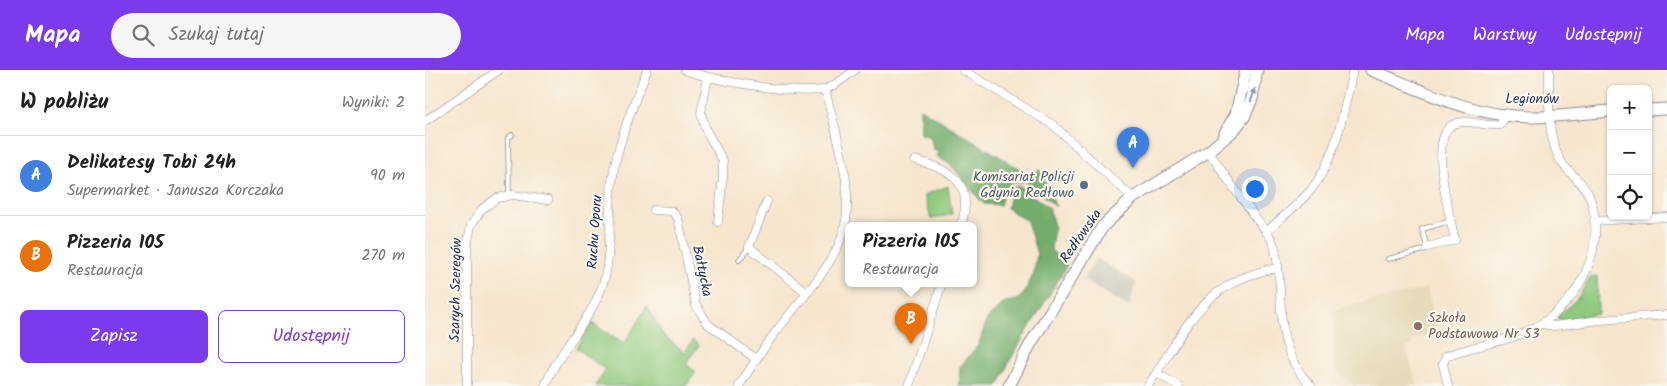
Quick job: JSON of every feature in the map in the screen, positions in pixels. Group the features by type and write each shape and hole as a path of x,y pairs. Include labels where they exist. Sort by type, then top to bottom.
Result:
{"street":[{"path":"425,121 499,70"},
{"name":"Ruchu Oporu","path":"545,386 553,366 590,315 601,289 608,254 612,181 623,136 647,70"},
{"path":"685,70 709,78 798,91 825,89 855,70"},
{"path":"963,70 1053,125 1133,198"},
{"name":"Redłowska","path":"1219,143 1236,114 1246,70"},
{"name":"Redłowska","path":"1009,386 1031,343 1103,226 1133,198 1209,151 1234,130 1244,117 1255,86 1257,70"},
{"path":"1266,232 1299,202 1318,180 1333,146 1353,70"},
{"name":"Legionów","path":"1371,70 1505,116 1607,112"},
{"path":"1448,386 1443,364 1446,356 1512,337 1542,324 1566,302 1585,276 1594,241 1592,206 1585,189 1563,166 1557,154 1550,115 1549,70"},
{"path":"709,78 701,113 706,130 723,161 718,222"},
{"path":"825,89 844,173 847,209 845,222"},
{"path":"1652,110 1667,109"},
{"path":"1427,247 1455,240 1443,177 1441,140 1444,131 1459,122 1498,125 1505,116"},
{"path":"1209,151 1266,232 1275,248 1280,316 1284,336 1298,370 1311,386"},
{"path":"915,160 944,169 955,178 967,200 962,222"},
{"path":"509,195 548,200"},
{"name":"Szarych Szeregów","path":"467,386 468,234 471,225 482,209 497,198 509,195"},
{"path":"767,201 749,247 805,292"},
{"name":"Bałtycka","path":"653,210 672,211 678,218 696,305 702,317 708,324 757,359"},
{"path":"1594,221 1667,217"},
{"path":"739,386 836,250 845,222"},
{"path":"1148,386 1194,313 1209,298 1234,282 1277,268"},
{"path":"909,386 941,287"},
{"path":"1542,324 1554,326 1600,320 1667,315"},
{"path":"1157,373 1178,386"}],"lane":[{"path":"509,195 508,138 512,135"},
{"path":"1388,259 1425,250 1427,247 1422,229 1451,221"},
{"path":"739,260 749,247"}],"shaded area":[{"path":"1096,258 1136,282 1129,307 1083,280"},
{"path":"1427,288 1438,333 1412,339 1413,345 1406,347 1417,386 1354,386 1335,369 1333,312 1348,306"}],"green space":[{"path":"920,108 1028,174 1040,170 1056,207 1026,181 1009,184 1004,191 1000,205 984,204 952,166 937,156 940,151 933,149 931,138 920,133"},
{"path":"948,186 952,214 931,219 924,195"},
{"path":"1020,186 1049,208 1054,226 1051,250 1067,265 1010,360 998,386 959,386 960,367 979,344 987,319 1005,302 1017,300 1025,292 1034,273 1037,254 1027,221 1007,208 1011,188"},
{"path":"1597,276 1598,314 1558,320 1557,317 1577,299 1591,277"},
{"path":"647,306 664,336 685,352 693,340 699,345 686,364 696,372 686,386 595,386 606,370 576,348 592,323 624,344"}],"place":[{"name":"Delikatesy Tobi 24h","path":"1133,168"},
{"name":"Komisariat Policji Gdynia Redłowo","path":"1084,185"},
{"name":"Szkoła Podstawowa Nr 53","path":"1418,326"},
{"name":"Pizzeria 105","path":"911,344"}]}
